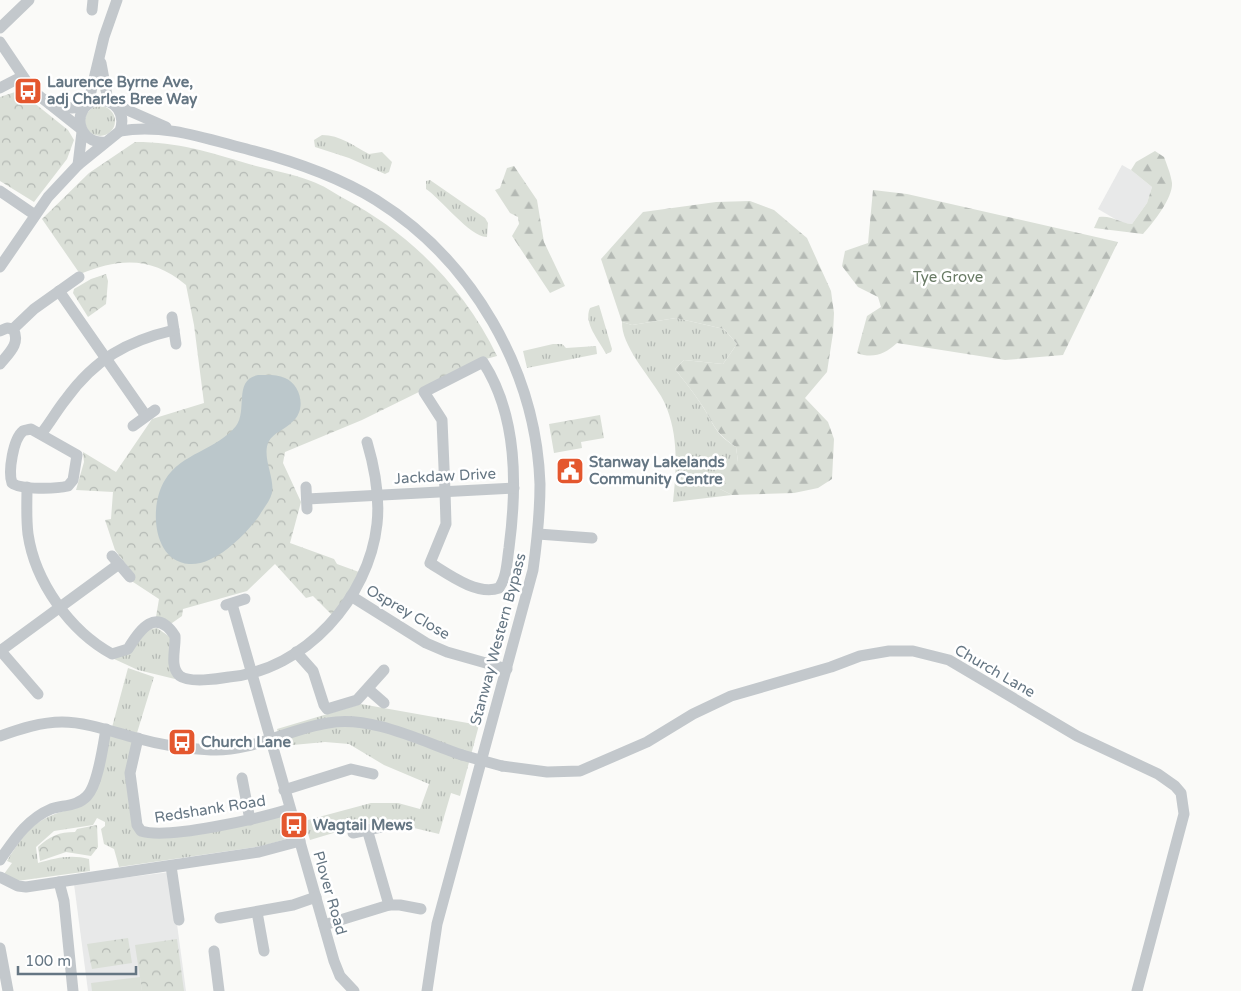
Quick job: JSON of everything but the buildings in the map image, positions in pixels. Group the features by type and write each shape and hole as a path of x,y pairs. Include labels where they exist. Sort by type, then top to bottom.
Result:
{"street":[{"path":"0,28 29,0"},
{"path":"78,165 82,131 79,120 86,106 100,51 117,0"},
{"path":"0,42 21,77 33,92 95,142 106,142"},
{"path":"0,268 35,215 78,165 120,131 122,118 112,103 102,76 100,51"},
{"path":"0,88 21,77"},
{"path":"49,103 72,108 86,106 97,100 112,103"},
{"name":"Stanway Western Bypass","path":"112,103 172,130"},
{"name":"Stanway Western Bypass","path":"120,131 146,128 172,130 271,155 346,183 376,200 409,224 456,271 494,323 521,384 536,449 540,482 538,534 533,570 437,924 427,991"},
{"path":"0,191 35,215"},
{"path":"0,331 6,328 13,329 79,277"},
{"path":"59,291 105,357 150,413 133,426"},
{"path":"172,317 176,344"},
{"path":"0,364 16,343 17,336 13,329"},
{"path":"41,434 66,398 105,357 139,341 174,330"},
{"path":"483,362 499,391 507,421 514,488 514,508 505,574 503,583 499,588 492,591 472,586 430,563 446,524 446,491 442,420 424,392 483,362"},
{"path":"31,429 77,455 72,480 68,486 59,488 27,487 15,485 10,479 9,470 17,440 23,431 31,429"},
{"path":"27,487 28,535 46,585 61,608 99,647 112,654 128,649 140,629 153,622 164,624 175,636 174,666 180,676 188,679 214,679 251,673 296,652 315,638 335,619 351,596 367,567 377,524 378,495 375,471 367,442"},
{"name":"Jackdaw Drive","path":"307,498 514,488"},
{"path":"538,534 592,538"},
{"path":"38,694 0,650 61,608 115,560 130,577"},
{"name":"Osprey Close","path":"351,596 426,643 447,652 507,669"},
{"name":"Plover Road","path":"246,599 228,605 251,673 334,961 348,989"},
{"name":"Church Lane","path":"270,740 329,722 360,722 381,726 462,755 502,766 547,772 580,771 647,742 693,714 731,696 831,667 860,656 890,650 914,651 935,655 981,678 1077,736 1158,774 1175,786 1181,793 1184,814 1137,991"},
{"path":"296,652 313,671 327,709 356,700 384,670"},
{"path":"368,689 384,703"},
{"path":"0,736 39,724 64,722 187,749 214,750 270,740"},
{"path":"0,860 25,825 51,809 74,804 87,796 95,777 106,730"},
{"name":"Redshank Road","path":"138,738 130,773 137,825 141,831 154,834 250,820 290,809"},
{"path":"284,790 351,769 373,774"},
{"path":"242,778 250,820"},
{"path":"353,833 381,827"},
{"path":"367,829 389,906"},
{"path":"0,878 22,887 259,852 300,841"},
{"path":"171,866 179,920"},
{"path":"59,882 64,901 73,991"},
{"path":"220,918 293,905 316,897"},
{"path":"324,925 389,906 420,909"},
{"path":"257,912 264,951"},
{"path":"0,948 8,991"},
{"path":"214,951 219,991"}],"shaded area":[{"path":"1122,165 1152,187 1147,203 1132,224 1122,223 1098,209"},
{"path":"258,375 275,375 291,381 298,392 301,405 297,417 271,438 267,447 267,460 272,480 271,496 259,516 246,532 219,555 199,563 189,564 177,561 167,553 161,543 157,530 157,503 160,491 165,480 180,464 219,441 236,426 241,412 243,389 250,378"},
{"path":"170,872 186,991 88,991 74,884"}],"green space":[{"path":"15,92 24,100 28,98 68,130 74,140 67,159 34,202 0,181 0,97"},
{"path":"100,106 106,107 114,115 114,127 106,135 100,136 94,135 86,127 85,121 86,115 94,107"},
{"path":"322,135 341,139 369,154 382,152 392,162 389,172 385,174 349,158 315,147 314,140"},
{"path":"135,142 151,142 193,148 303,178 320,185 369,213 414,246 452,286 484,331 497,356 486,359 362,420 285,452 283,463 301,502 290,543 334,559 337,564 359,572 348,594 332,615 313,596 306,598 275,564 247,591 183,609 182,616 172,623 156,617 159,599 130,580 134,575 115,550 105,520 111,519 113,492 76,490 84,462 83,452 116,472 152,419 204,403 194,325 186,285 161,269 135,263 108,265 80,274 42,219 89,173"},
{"path":"1155,151 1164,157 1172,183 1166,203 1152,224 1143,234 1094,228 1099,217 1108,217 1132,224 1147,203 1152,187 1131,170 1136,162"},
{"path":"514,166 537,200 544,242 565,286 550,293 512,236 519,224 518,217 510,213 495,190 500,188 507,168"},
{"path":"430,180 485,218 488,223 487,237 480,236 464,225 426,189 426,181"},
{"name":"Tye Grove","path":"873,190 907,194 1118,242 1063,355 1005,360 897,343 888,350 874,355 868,356 857,353 867,316 881,307 878,297 858,287 842,266 845,251 868,243"},
{"path":"750,201 774,210 807,238 831,291 834,313 827,372 805,398 828,422 834,439 832,479 818,488 794,493 732,495 720,489 717,476 725,465 738,462 736,447 718,431 675,369 684,360 723,364 737,344 724,329 676,318 632,325 622,322 601,259 643,212 716,202"},
{"path":"106,274 108,281 106,304 88,317 73,293 74,289 91,279"},
{"path":"599,305 612,349 611,352 606,354 590,325 588,314 590,308"},
{"path":"676,318 724,329 737,344 723,364 684,360 675,369 704,408 714,426 728,442 736,447 738,462 720,489 732,495 673,502 676,462 671,421 661,396 626,340 622,322 632,325"},
{"path":"553,344 562,344 566,348 596,346 597,354 527,368 523,351"},
{"path":"600,415 604,438 581,442 582,448 554,453 549,424"},
{"path":"157,628 170,637 179,680 138,670 112,658 150,629"},
{"path":"128,668 154,677 127,766 143,836 283,814 290,838 262,846 119,867 114,849 104,844 101,829 105,826 105,822 97,818 93,825 54,831 36,847 38,863 63,857 89,859 90,871 17,881 4,874 12,863 7,861 22,839 36,824 54,815 79,807 111,731"},
{"path":"361,704 479,725 460,796 451,793 439,834 385,821 360,825 310,840 304,821 371,803 398,803 420,809 429,784 384,765 349,744 325,742 282,746 277,729"},
{"path":"97,825 98,847 91,856 66,852 40,861 38,847 47,840 55,835 75,832 77,829"},
{"path":"128,938 132,963 92,969 87,944"},
{"path":"177,939 184,991 142,991 135,945"},
{"path":"140,977 142,991 92,991 91,983"}],"place":[{"name":"Laurence Byrne Ave, adj Charles Bree Way","path":"28,91"},
{"name":"Stanway Lakelands Community Centre","path":"570,471"},
{"name":"Church Lane","path":"182,742"},
{"name":"Wagtail Mews","path":"294,825"}]}
